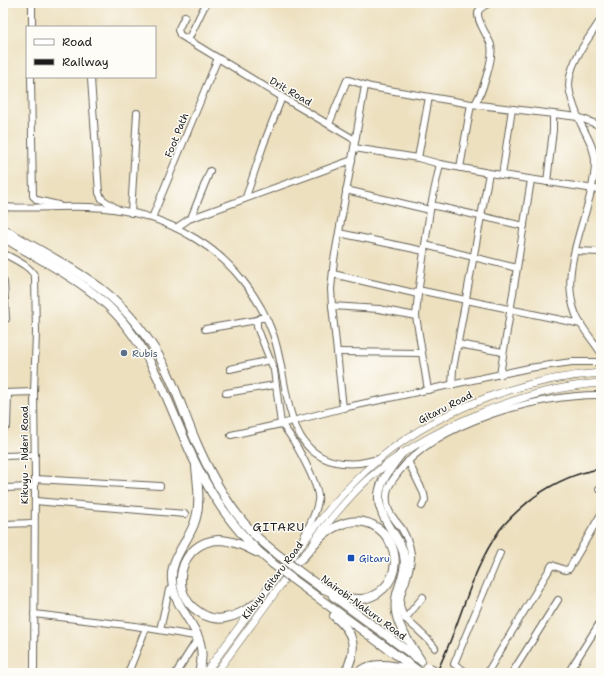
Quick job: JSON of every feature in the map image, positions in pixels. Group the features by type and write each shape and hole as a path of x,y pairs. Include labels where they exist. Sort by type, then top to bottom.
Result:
{"highway":[{"name":"Nairobi-Nakuru Road","path":"3,228 98,286 123,309 141,330 159,355 176,392 197,445 223,494 250,529 296,570 436,673"},
{"path":"3,237 79,282 108,306 127,326 141,346 158,376 185,441 212,493 236,527 262,555"},
{"path":"401,454 383,479 380,491 380,504 382,514 401,545 404,556 404,570 396,600 396,614 398,622 424,664"},
{"path":"196,463 198,489 196,516 190,533 175,561 172,578 175,595 193,625 200,642 202,656 199,673"},
{"path":"298,561 305,556 319,538 344,523 368,523 379,528 388,538 393,551 394,566 390,579 382,590 370,597 362,599 342,596 320,587"},
{"path":"258,602 233,616 220,619 208,617 189,605 182,590 181,576 183,564 190,554 198,547 212,541 219,540 239,544 262,555"},
{"name":"Nairobi-Nakuru Road","path":"262,555 418,672"},
{"path":"312,594 348,629 351,634 353,649 352,658 345,673"},
{"path":"357,673 368,667 377,665 390,665 418,672"}],"main road":[{"name":"Gitaru Road","path":"205,673 326,512 354,481 398,444 432,423 477,401 536,382 601,373"},
{"name":"Gitaru Road","path":"401,454 460,422 511,401 562,387 601,383"},
{"name":"Kikuyu Gitaru Road","path":"216,673 298,561 353,493 401,454"}],"street":[{"path":"32,3 32,26"},
{"path":"185,16 178,30 180,35 188,40 206,3"},
{"path":"460,168 473,104 480,96 489,66 491,49 478,13 480,8 489,3"},
{"path":"601,19 574,62 569,85 570,94 578,117 592,148 595,160 594,176 574,251 571,293 574,309 581,324 601,353"},
{"name":"Drit Road","path":"188,40 355,140"},
{"name":"Foot Path","path":"152,218 218,58"},
{"path":"31,78 33,196 37,200 64,207"},
{"path":"91,79 99,193 102,199 120,210"},
{"path":"329,124 347,80 349,80 365,86 429,97 578,117 601,126"},
{"path":"343,408 332,306 333,274 346,190 365,86"},
{"path":"246,197 263,146 282,97"},
{"path":"418,158 429,97"},
{"path":"502,175 512,109"},
{"path":"130,213 137,113"},
{"path":"547,182 553,130 553,114"},
{"path":"354,148 418,158 440,164 489,173 601,190"},
{"path":"176,228 191,218 352,160"},
{"path":"428,390 416,316 424,248 440,164"},
{"path":"191,218 210,171"},
{"path":"452,385 453,369 475,257 489,173"},
{"path":"500,375 531,180"},
{"path":"346,190 524,226"},
{"path":"3,208 94,207 120,210 152,218 176,228 197,240 224,260 239,276 266,318 280,356 287,398 296,430 302,441 312,451 321,457 338,462 360,463 380,459"},
{"path":"339,233 475,257 518,268"},
{"path":"574,251 601,252"},
{"name":"Kikuyu - Nderi Road","path":"3,253 32,271 35,277 34,673"},
{"path":"333,274 581,324"},
{"path":"3,280 6,319"},
{"path":"332,306 379,309 416,316"},
{"path":"205,329 266,318"},
{"path":"257,320 257,326 275,374 281,424 287,431 304,461 318,493 318,501 314,513 299,547"},
{"path":"458,344 503,352"},
{"path":"337,352 422,353"},
{"path":"230,369 270,360"},
{"path":"231,435 343,408 540,366 572,362 601,362"},
{"path":"226,393 276,385"},
{"path":"3,429 7,426 5,393 34,392"},
{"path":"435,648 405,619 400,605 411,564 411,555 403,530 390,516 386,503 390,484 408,460 416,453 456,428 502,411 547,399 601,395"},
{"path":"3,456 35,455"},
{"path":"408,460 424,494 425,500 422,506"},
{"path":"35,479 160,486"},
{"path":"3,488 35,487"},
{"path":"35,501 185,514"},
{"path":"487,673 552,565 565,570 569,569 601,514"},
{"path":"3,524 34,523"},
{"path":"468,673 454,664 500,553"},
{"path":"160,630 169,590"},
{"path":"405,619 423,597"},
{"path":"512,673 558,600"},
{"path":"34,614 146,628 195,636 196,637 192,648 176,673"},
{"path":"568,673 601,621"},
{"path":"128,673 146,628"}],"railway":[{"path":"436,673 452,637 480,565 503,526 529,501 550,487 575,475 601,469"}],"place":[{"name":"Rubis","path":"124,353"},
{"name":"Gitaru","path":"351,558"}],"district":[{"name":"GITARU","path":"279,527"}]}
